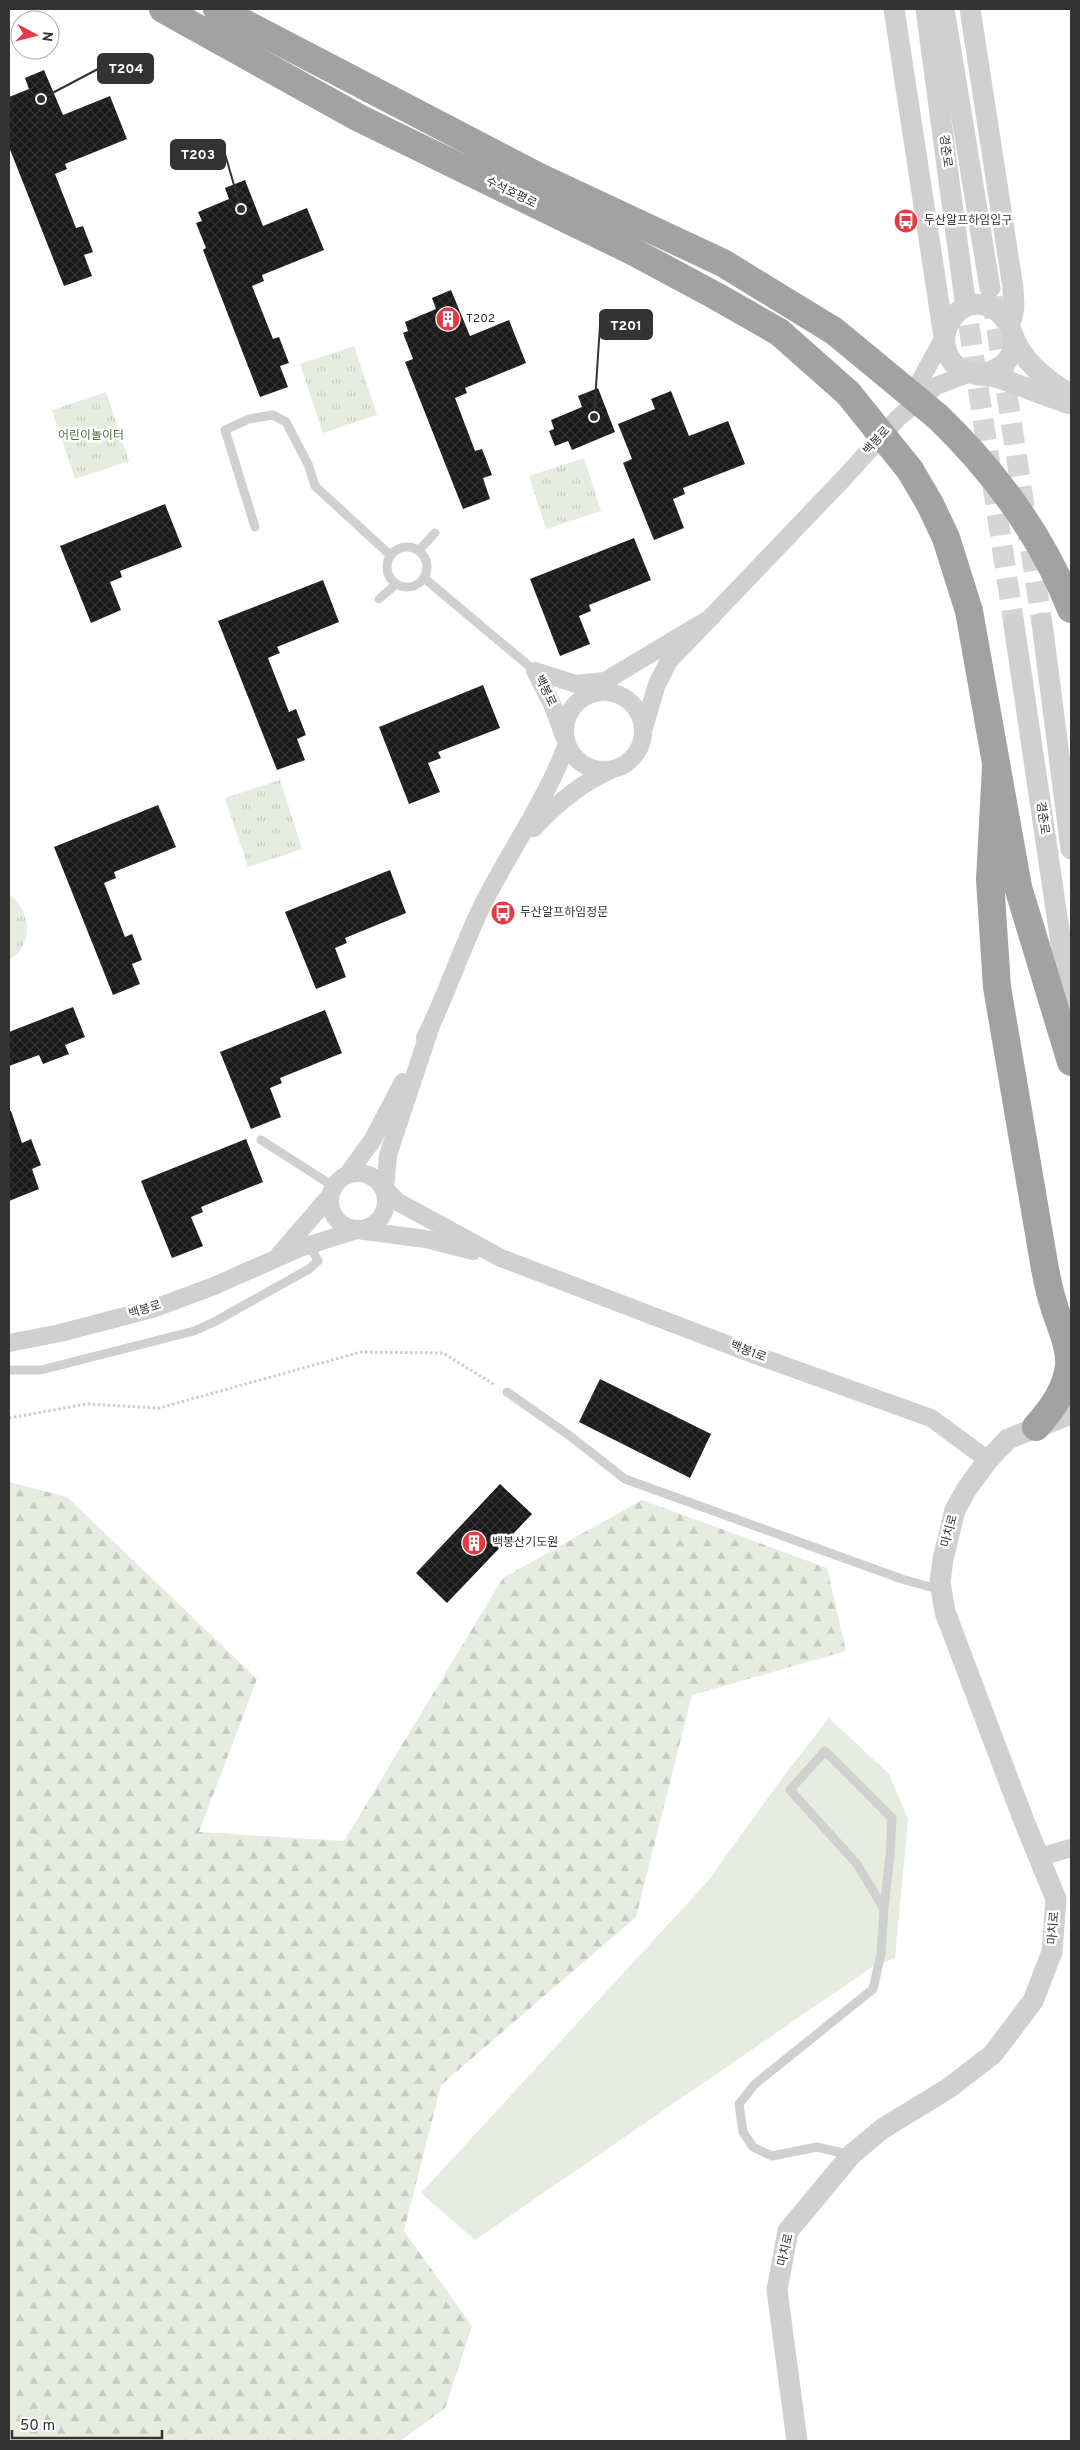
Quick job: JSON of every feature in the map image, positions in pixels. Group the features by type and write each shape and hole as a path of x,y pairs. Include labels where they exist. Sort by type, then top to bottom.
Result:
{"highway":[{"name":"수석호평로","path":"163,9 359,118 632,250 716,296 779,332 848,393 910,470 930,504 946,538 967,603 996,766"},
{"path":"217,9 536,176 723,263 834,331 938,417 988,471 1023,520 1055,572 1071,609"},
{"path":"996,766 1018,887 1071,1062"},
{"path":"996,766 990,880 997,987 1045,1269 1067,1350 1069,1365 1066,1380 1052,1409 1036,1426"}],"street":[{"path":"894,9 946,349 951,360 959,368 1071,404"},
{"name":"경춘로","path":"926,9 964,293"},
{"name":"경춘로","path":"944,9 990,288"},
{"path":"970,9 1013,288 1014,308 1011,351 1003,365 993,372 976,374"},
{"path":"944,337 954,316 964,309 974,305 995,309 1012,330 1021,353 1054,384 1071,395"},
{"name":"백봉로","path":"898,418 925,375 944,337"},
{"name":"백봉로","path":"644,728 657,684 669,661 898,418 936,386 952,378 976,374"},
{"name":"백봉로","path":"535,671 576,684 605,681 712,617"},
{"name":"백봉로","path":"608,691 633,676 662,650 712,617"},
{"name":"경춘로","path":"1042,623 1071,850"},
{"name":"경춘로","path":"1014,625 1071,1011"},
{"name":"백봉로","path":"535,671 552,704 567,744"},
{"path":"505,859 549,811 596,777 612,770 629,762 643,742 644,728 641,715 633,703 622,695 608,691 594,692 582,698 572,708 566,725 567,744 573,755 582,764 593,769 612,770"},
{"path":"430,1029 388,1155 385,1189 386,1207 383,1216 367,1228 358,1230 339,1222 333,1215 330,1206 332,1191 347,1175 376,1135 430,1029 480,911 505,859 543,799 567,744"},
{"path":"347,1175 364,1173 373,1176 385,1189"},
{"name":"백봉1로","path":"385,1189 407,1209 501,1258"},
{"name":"백봉로","path":"276,1260 332,1191"},
{"name":"백봉로","path":"9,1343 60,1333 152,1309 214,1286 300,1248 358,1230"},
{"name":"백봉1로","path":"358,1230 426,1239 501,1258 758,1356 932,1418 988,1460"},
{"name":"마치로","path":"794,2437 777,2290 788,2231 851,2155 882,2129 949,2088 993,2054 1033,2002 1052,1952 1056,1899 948,1622 941,1590 943,1559 955,1510 966,1490 988,1460 1008,1439 1036,1426 1071,1414"},
{"path":"1040,1857 1071,1848"}],"lane":[{"path":"255,527 225,430 249,419 273,414 286,422 308,464 315,486 390,555"},
{"path":"419,550 435,533"},
{"path":"404,546 419,550 428,563 424,578 411,587 396,584 387,571 390,555 396,549 404,546"},
{"path":"424,578 535,671"},
{"path":"379,599 396,584"},
{"path":"261,1140 332,1191"},
{"path":"9,1370 41,1370 194,1331 309,1270 318,1262 310,1246"},
{"path":"507,1392 570,1436 625,1479 902,1579 941,1590"},
{"path":"851,2155 816,2147 772,2156 753,2147 743,2132 739,2104 755,2084 873,1989 881,1954 892,1818 825,1750 790,1790 857,1864 884,1909"}],"path":[{"path":"9,1418 88,1404 159,1408 361,1352 443,1353 507,1392"}],"green space":[{"path":"354,346 377,415 323,433 300,364"},
{"name":"어린이놀이터","path":"106,392 129,461 75,479 52,410"},
{"path":"584,458 601,511 546,529 529,476"},
{"path":"280,780 302,849 248,867 225,798"},
{"path":"9,894 22,909 27,927 23,945 9,960"},
{"path":"9,1482 67,1497 257,1679 199,1832 344,1841 503,1578 642,1500 827,1568 846,1651 692,1695 636,1917 441,2085 404,2231 472,2326 445,2408 400,2441 9,2441"},
{"path":"829,1718 889,1774 908,1819 895,1958 872,1967 475,2240 421,2193 708,1881 780,1781"}],"building":[{"path":"44,70 63,115 110,96 127,139 65,164 67,169 55,174 76,228 83,226 93,252 84,255 92,276 64,286 9,147 9,97 29,89 25,78"},
{"path":"245,180 263,226 307,208 324,250 262,275 264,281 252,286 273,339 279,337 289,363 280,366 288,387 260,397 203,250 206,248 196,223 202,221 198,212 229,199 225,188"},
{"path":"451,290 470,336 509,320 526,363 465,388 467,393 455,398 475,451 482,449 492,475 483,478 490,499 463,509 405,362 413,359 403,333 408,331 405,322 436,309 432,298"},
{"path":"598,388 615,432 572,450 568,441 555,446 549,431 554,429 551,420 582,407 578,396"},
{"path":"671,391 689,436 728,421 745,464 683,488 685,494 673,499 684,528 654,540 623,463 632,459 618,424 655,409 651,399"},
{"path":"165,504 182,547 120,571 122,577 110,582 121,610 91,623 60,546"},
{"path":"634,538 651,580 589,605 591,611 579,616 590,644 560,656 530,579"},
{"path":"323,580 339,622 277,647 280,653 268,658 289,712 296,709 306,735 297,739 305,760 277,770 218,621"},
{"path":"483,685 500,728 438,752 441,758 428,763 440,792 409,804 379,727"},
{"path":"158,805 176,847 114,872 116,878 104,883 125,937 132,934 142,960 132,964 140,984 113,995 54,847"},
{"path":"390,870 406,913 345,938 347,943 335,948 346,977 316,989 285,912"},
{"path":"73,1007 85,1037 65,1045 69,1054 43,1064 39,1055 9,1066 9,1032"},
{"path":"325,1010 342,1053 280,1078 282,1083 270,1088 281,1117 251,1129 220,1052"},
{"path":"9,1111 11,1111 22,1143 31,1139 41,1165 32,1169 39,1189 9,1201"},
{"path":"246,1139 263,1182 201,1207 203,1212 191,1217 203,1246 172,1258 141,1181"},
{"path":"600,1379 711,1434 690,1478 579,1422"},
{"name":"백봉산기도원","path":"500,1484 532,1514 447,1603 416,1573"}],"tunnel":[{"path":"964,293 1014,625"},
{"path":"992,297 1042,623"}],"place":[{"name":"T204","path":"41,99"},
{"name":"T203","path":"241,209"},
{"name":"두산알프하임입구","path":"906,221"},
{"name":"T202","path":"448,319"},
{"name":"T201","path":"594,417"},
{"name":"두산알프하임정문","path":"503,913"},
{"name":"백봉산기도원","path":"474,1543"}]}
